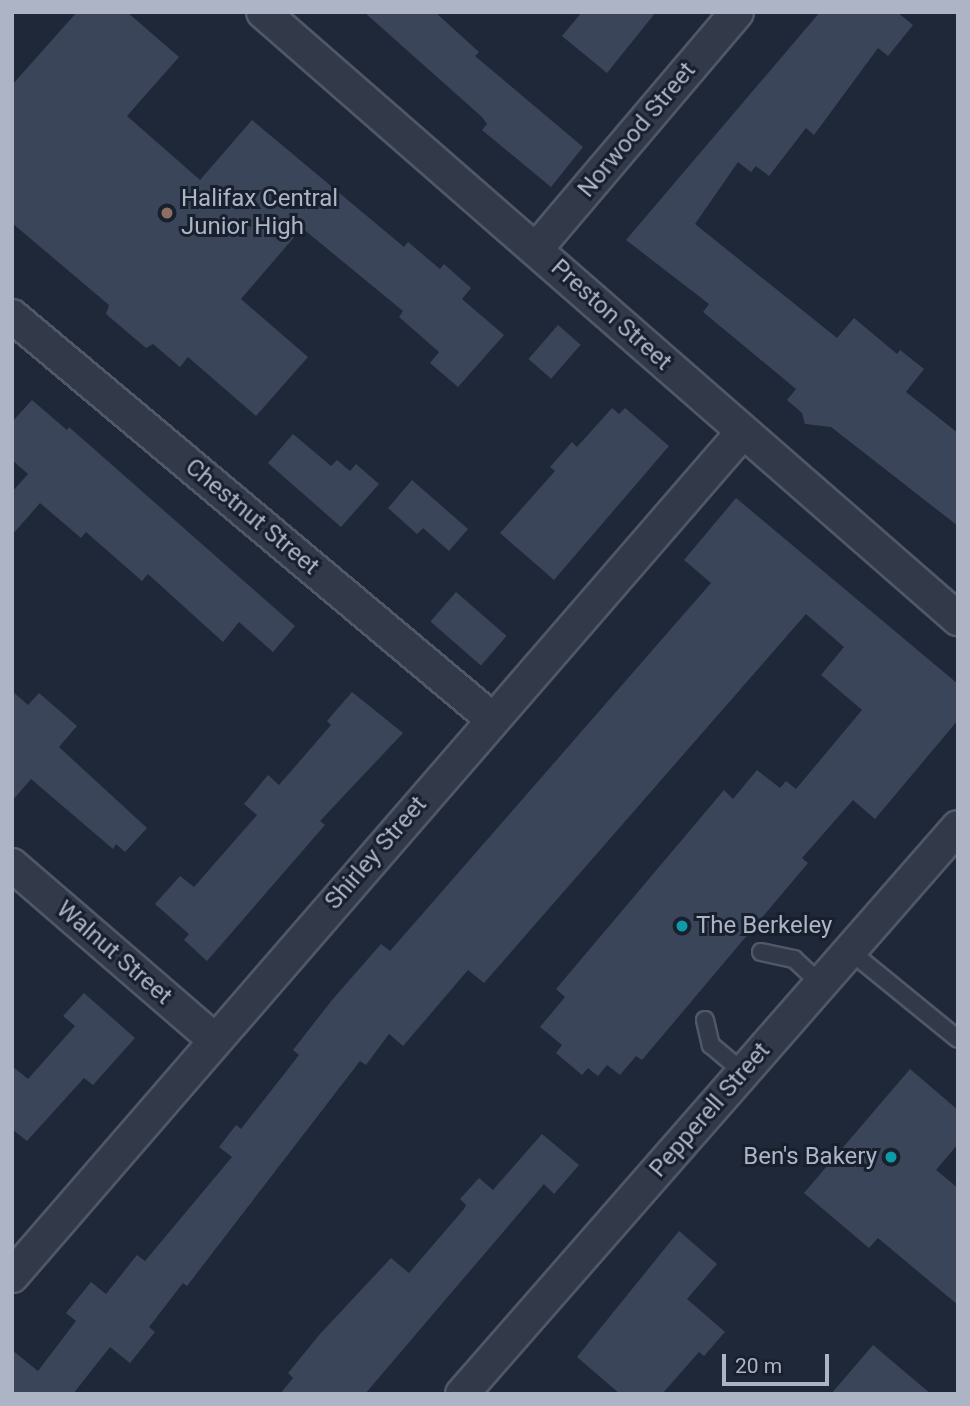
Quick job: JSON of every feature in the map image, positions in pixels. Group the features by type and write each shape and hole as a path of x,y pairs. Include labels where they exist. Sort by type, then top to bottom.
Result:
{"street":[{"name":"Preston Street","path":"263,12 537,248 742,433 958,619"},
{"name":"Norwood Street","path":"537,248 737,12"},
{"name":"Chestnut Street","path":"12,316 491,718"},
{"name":"Shirley Street","path":"12,1276 491,718 742,433"},
{"name":"Pepperell Street","path":"462,1394 958,827"},
{"name":"Walnut Street","path":"12,865 215,1040"}],"lane":[{"path":"850,951 958,1039"},
{"path":"761,952 794,959 821,984"},
{"path":"705,1020 711,1045 743,1072"}],"building":[{"name":"Halifax Central Junior High","path":"77,12 127,12 179,57 127,116 200,180 252,120 404,247 408,242 440,269 444,264 471,288 462,299 504,335 458,387 430,363 439,352 399,317 403,311 302,228 241,299 308,357 256,416 188,357 180,367 153,344 146,348 106,314 109,305 12,223 12,85"},
{"path":"364,12 435,12 479,52 475,56 583,147 551,187 482,130 487,124 482,117"},
{"path":"582,12 656,12 607,73 562,36"},
{"path":"820,12 897,12 913,25 888,56 878,48 814,135 806,128 769,176 756,166 751,172 738,162 695,224 837,338 854,318 897,354 900,350 924,369 906,392 958,433 958,526 831,427 805,424 802,413 787,400 796,389 703,312 709,304 626,240"},
{"path":"558,325 581,345 551,379 528,359"},
{"path":"32,400 67,430 69,427 295,626 273,652 239,622 223,642 148,574 142,581 86,532 81,538 40,503 12,535 12,492 28,474 12,460 12,422"},
{"path":"612,408 619,414 625,408 669,446 554,580 500,533 555,471 550,467 572,442 577,447"},
{"path":"293,434 331,466 337,460 350,471 356,464 379,484 341,527 268,463"},
{"path":"412,480 468,529 449,551 423,528 417,534 388,508"},
{"path":"736,498 958,684 958,720 875,819 853,800 802,858 808,863 642,1060 636,1056 620,1075 607,1065 598,1076 588,1068 582,1075 556,1053 562,1045 540,1027 565,997 556,989 724,790 733,799 757,770 780,788 786,781 796,789 862,710 821,675 844,647 806,614 484,983 468,970 403,1046 389,1034 366,1065 360,1061 187,1286 183,1283 149,1327 155,1332 130,1363 110,1347 73,1394 12,1394 12,1350 38,1371 76,1321 66,1313 91,1282 106,1294 137,1255 145,1261 232,1157 219,1147 236,1125 241,1129 299,1055 293,1050 332,1000 381,944 390,951 711,583 684,560"},
{"path":"456,592 507,636 481,665 430,621"},
{"path":"12,691 28,705 39,693 77,726 59,747 147,828 125,852 116,844 113,849 31,779 12,801"},
{"path":"352,692 403,733 320,821 325,825 207,961 184,940 189,934 155,904 180,876 194,887 257,815 244,804 268,775 279,785 331,725 327,721"},
{"path":"84,993 135,1038 93,1085 84,1078 27,1141 12,1129 12,1066 28,1079 75,1026 63,1016"},
{"name":"Ben's Bakery","path":"910,1069 958,1110 958,1144 936,1170 958,1188 958,1305 878,1238 869,1248 804,1193"},
{"path":"542,1134 579,1165 554,1194 544,1184 365,1394 280,1394 293,1378 288,1373 320,1334 391,1258 409,1273 464,1209 466,1205 460,1199 479,1178 493,1190"},
{"path":"679,1231 717,1264 687,1299 725,1332 704,1356 699,1352 662,1394 620,1394 577,1357"},
{"path":"873,1345 931,1394 831,1394"}],"place":[{"name":"Halifax Central Junior High","path":"167,213"},
{"name":"The Berkeley","path":"682,926"},
{"name":"Ben's Bakery","path":"891,1157"}]}
